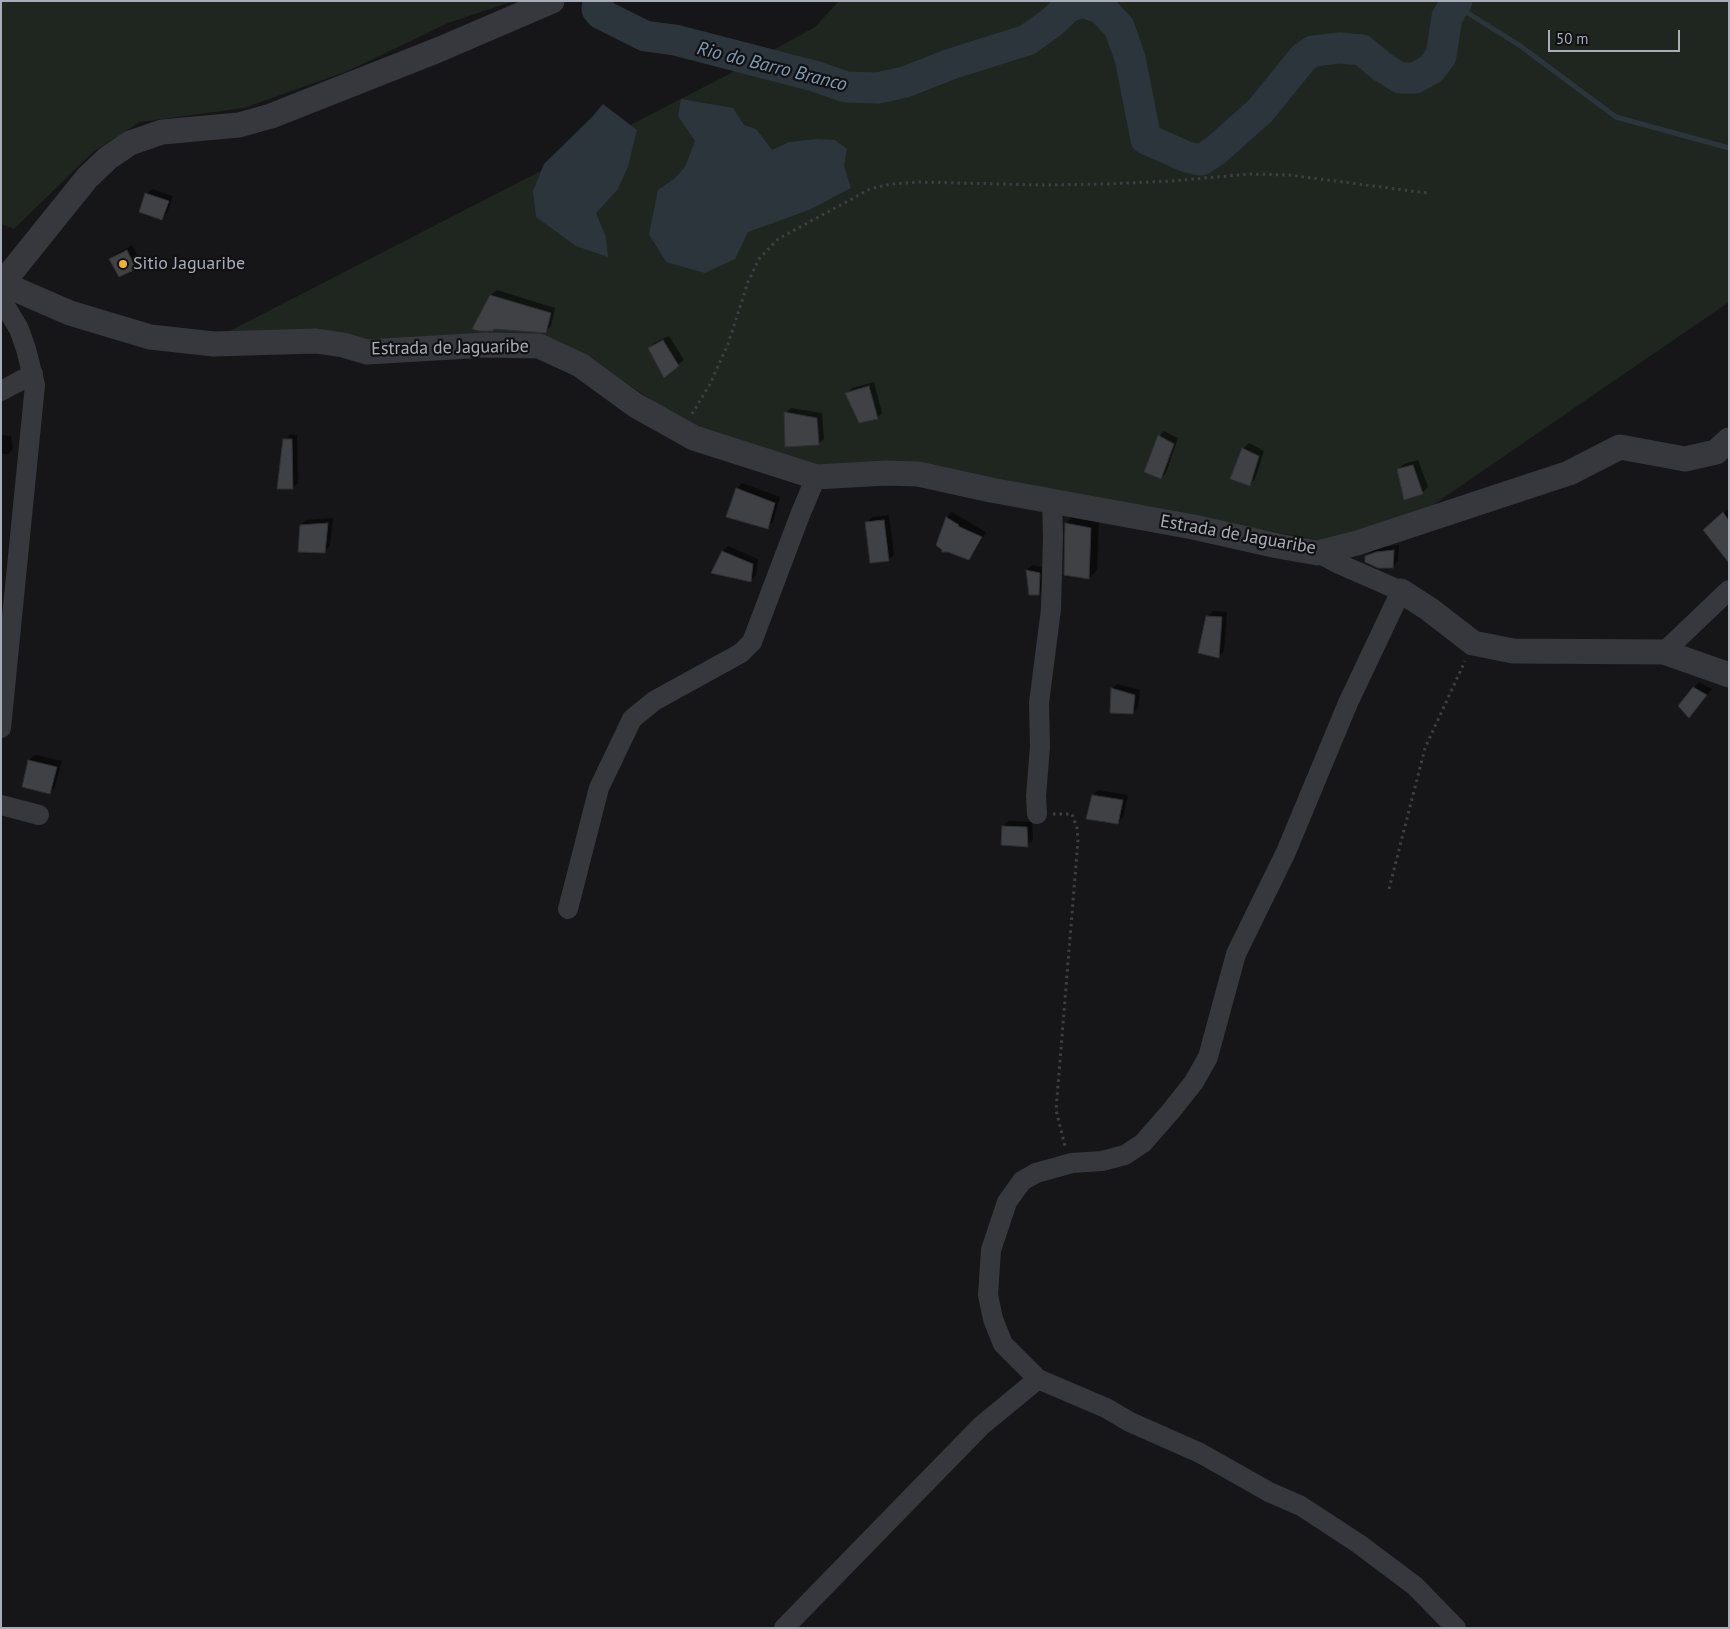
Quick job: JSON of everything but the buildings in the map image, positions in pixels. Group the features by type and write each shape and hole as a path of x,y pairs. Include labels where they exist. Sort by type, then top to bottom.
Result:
{"street":[{"path":"1,728 35,385 19,329 2,289 87,178 108,158 130,143 162,132 239,125 271,116 438,50 552,1"},
{"name":"Estrada de Jaguaribe","path":"2,289 70,313 150,337 214,344 316,341 343,345 367,352 486,345 539,346 580,365 635,405 694,438 816,478 918,474 1318,553 1357,543 1569,473 1620,447 1685,460 1716,452 1729,440"},
{"path":"1,391 33,374"},
{"path":"568,909 599,788 632,719 654,701 741,653 752,642 816,478"},
{"path":"1038,814 1036,796 1040,747 1038,704 1051,610 1052,501"},
{"path":"1318,553 1402,591 1473,643 1513,651 1664,652 1729,675"},
{"path":"1664,652 1729,590"},
{"path":"1402,591 1348,703 1286,852 1236,954 1208,1057 1194,1082 1143,1143 1125,1155 1102,1161 1072,1163 1036,1173 1022,1181 1007,1202 991,1250 988,1295 992,1319 1003,1344 1038,1379 1106,1408 1130,1422 1200,1453 1270,1492 1301,1506 1360,1544 1415,1586 1456,1628"},
{"path":"1,805 39,815"},
{"path":"784,1628 981,1426 1038,1379"}],"path":[{"path":"681,431 710,384 728,344 748,282 759,259 778,239 870,189 891,184 919,182 1042,185 1106,184 1171,182 1251,174 1289,175 1427,194"},
{"path":"1389,889 1425,748 1473,643"},
{"path":"1038,814 1072,814 1077,828 1056,1110 1064,1142 1072,1163"}],"shaded area":[{"path":"1,1 514,1 448,23 348,71 244,108 140,122 93,152 14,229 1,224"},
{"path":"839,1 1729,1 1729,302 1433,505 1328,542 968,474 822,471 737,448 678,417 589,359 387,343 218,337 739,69 815,27"},
{"path":"681,99 733,108 744,125 756,129 772,150 789,142 816,139 835,140 847,149 844,166 851,188 809,210 748,232 735,259 705,273 666,262 649,234 658,190 675,178 685,167 695,141 678,116"},
{"path":"603,104 637,130 628,166 618,189 596,213 606,237 608,257 576,246 536,217 533,191 544,164"}],"waterway":[{"name":"Rio do Barro Branco","path":"598,1 597,9 601,14 645,36 675,40 814,76 846,87 878,88 905,82 951,64 1027,40 1051,23 1068,7 1083,2 1102,9 1119,27 1130,58 1146,139 1187,157 1201,160 1215,151 1260,111 1303,58 1313,51 1340,48 1362,50 1381,66 1400,78 1415,78 1431,69 1441,56 1447,17 1457,1"},
{"path":"1455,5 1519,45 1616,117 1729,148"}],"place":[{"name":"Sitio Jaguaribe","path":"123,264"}]}
